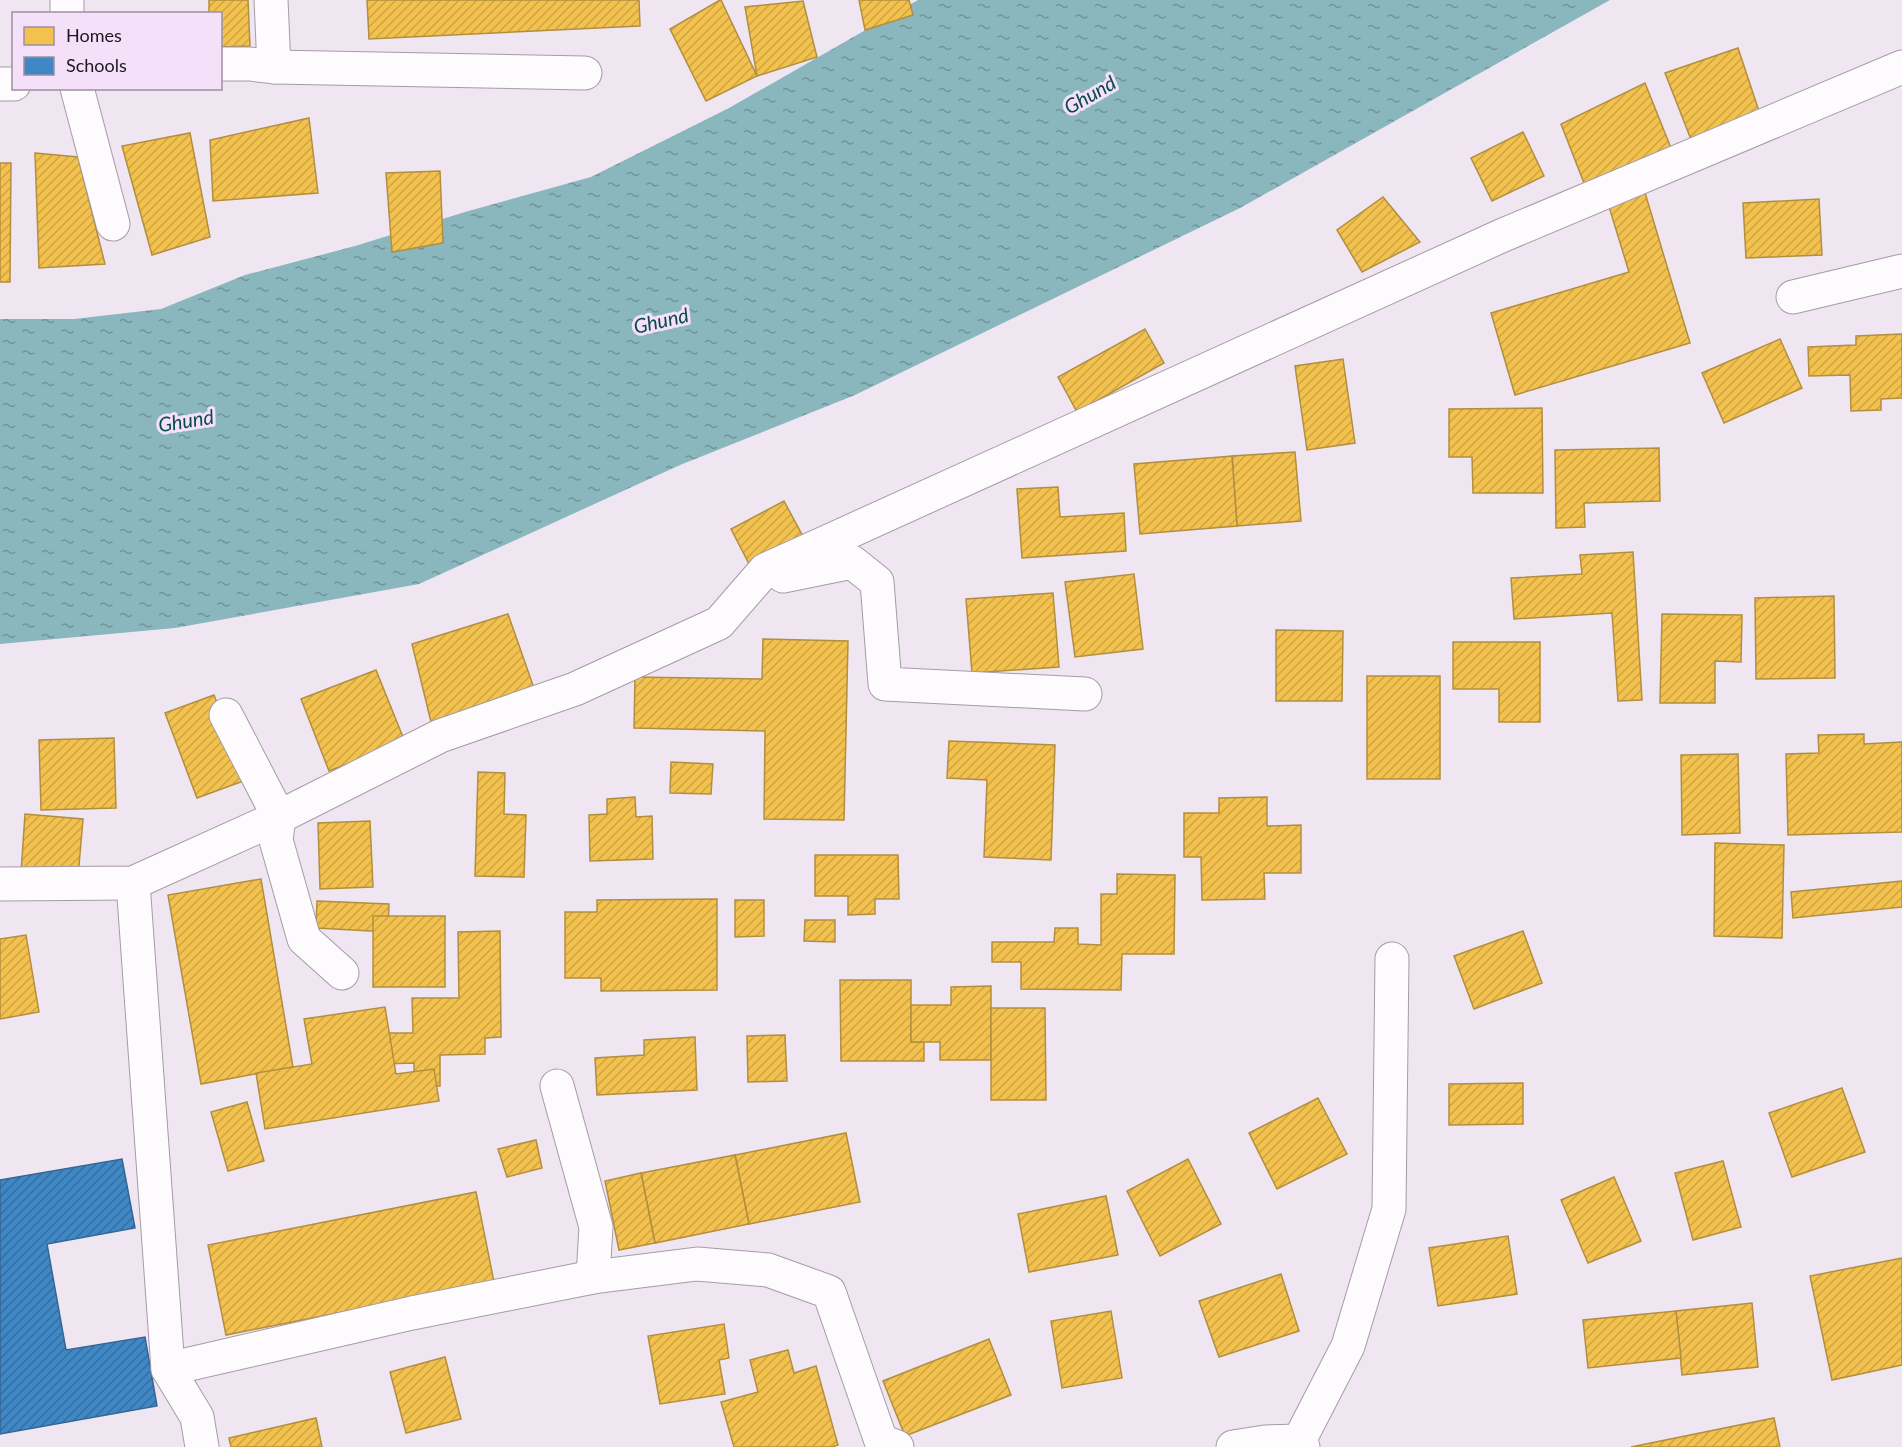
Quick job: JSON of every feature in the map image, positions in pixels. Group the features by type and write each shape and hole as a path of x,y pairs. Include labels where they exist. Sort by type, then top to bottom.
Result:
{"street":[{"path":"271,0 274,68"},
{"path":"222,64 250,64 274,68 585,74"},
{"path":"0,884 133,883 279,817 440,736 575,689 719,623 765,570 1501,236 1902,67"},
{"path":"78,90 113,224"},
{"path":"1793,297 1902,271"},
{"path":"765,570 784,576 852,561 877,582 885,684 1085,694"},
{"path":"226,716 279,817 276,840 304,939 342,973"},
{"path":"133,883 168,1369 197,1417 202,1447"},
{"path":"1233,1447 1265,1442 1301,1444 1348,1346 1389,1209 1392,959"},
{"path":"557,1086 596,1227 593,1277"},
{"path":"168,1369 412,1313 593,1277 697,1264 768,1270 829,1292 881,1441 897,1447"}],"water":[{"name":"Ghund","path":"918,0 1610,0 1240,208 855,395 680,465 419,584 175,628 0,644 0,319 74,319 161,309 245,275 355,246 591,177 729,108"}],"building: Homes":[{"path":"209,0 248,0 250,46 222,47 222,12 209,12"},
{"path":"367,0 639,0 640,26 369,39"},
{"path":"720,0 757,76 706,101 670,29"},
{"path":"859,0 909,0 913,15 865,30"},
{"path":"803,1 817,57 757,76 745,7"},
{"path":"1738,48 1760,114 1692,142 1665,73"},
{"path":"1645,83 1671,148 1584,183 1561,124"},
{"path":"309,118 318,193 213,201 210,140"},
{"path":"1523,132 1544,176 1492,201 1471,158"},
{"path":"190,133 210,237 152,255 122,146"},
{"path":"35,153 78,157 105,264 39,268"},
{"path":"0,163 11,163 10,282 0,282"},
{"path":"440,171 443,243 392,252 386,173"},
{"path":"1643,186 1690,343 1515,395 1491,313 1629,272 1606,197"},
{"path":"1383,197 1420,242 1362,272 1337,230"},
{"path":"1819,199 1822,255 1746,258 1743,203"},
{"path":"1145,329 1164,363 1077,412 1058,377"},
{"path":"1902,334 1902,398 1881,399 1881,410 1851,411 1850,375 1809,376 1808,347 1856,345 1856,336"},
{"path":"1780,339 1802,388 1724,423 1702,373"},
{"path":"1343,359 1355,443 1307,450 1295,366"},
{"path":"1542,408 1543,493 1473,493 1472,457 1449,457 1449,409"},
{"path":"1659,448 1660,501 1584,503 1585,527 1556,528 1555,450"},
{"path":"1295,452 1301,521 1237,526 1232,456"},
{"path":"1232,456 1237,526 1140,534 1134,464"},
{"path":"1058,487 1060,517 1124,513 1126,551 1022,558 1017,489"},
{"path":"784,501 814,557 760,585 731,529"},
{"path":"1633,552 1642,700 1618,701 1612,613 1514,619 1511,578 1582,574 1580,555"},
{"path":"1134,574 1143,649 1075,657 1065,582"},
{"path":"1053,593 1059,667 972,673 966,599"},
{"path":"1834,596 1835,678 1756,679 1755,598"},
{"path":"508,614 534,688 432,726 412,644"},
{"path":"1662,614 1742,615 1741,662 1715,661 1715,703 1660,703"},
{"path":"1276,630 1343,631 1342,701 1276,701"},
{"path":"763,639 848,641 844,820 764,819 765,731 634,728 635,677 762,679"},
{"path":"1453,642 1540,642 1540,722 1499,722 1499,689 1453,689"},
{"path":"376,670 405,742 329,771 301,699"},
{"path":"1367,676 1440,676 1440,779 1367,779"},
{"path":"214,695 246,780 197,798 165,713"},
{"path":"1864,734 1864,744 1902,742 1902,832 1788,835 1786,754 1819,753 1818,735"},
{"path":"114,738 116,808 41,810 39,740"},
{"path":"949,741 1055,745 1051,860 984,857 987,780 947,778"},
{"path":"1738,754 1740,833 1682,835 1681,755"},
{"path":"671,762 713,764 711,794 670,793"},
{"path":"478,772 505,773 504,814 526,815 524,877 475,876"},
{"path":"635,797 636,817 652,816 653,859 590,861 589,815 607,814 607,799"},
{"path":"1267,797 1267,826 1301,825 1301,873 1264,873 1265,899 1202,900 1201,857 1184,857 1184,813 1219,813 1219,798"},
{"path":"25,814 83,819 78,877 21,873"},
{"path":"370,821 373,887 320,889 318,823"},
{"path":"1715,843 1784,845 1782,938 1714,936"},
{"path":"815,855 898,855 899,899 875,899 875,914 848,915 848,896 815,896"},
{"path":"1117,874 1175,875 1174,954 1122,954 1121,990 1021,989 1021,962 992,962 992,942 1054,942 1055,928 1078,928 1078,944 1101,945 1101,894 1117,894"},
{"path":"261,879 293,1067 201,1084 168,895"},
{"path":"1902,881 1902,907 1793,918 1791,892"},
{"path":"717,899 717,990 601,991 601,978 565,978 565,912 597,912 597,900"},
{"path":"735,900 764,900 764,936 735,937"},
{"path":"317,901 389,904 388,932 316,928"},
{"path":"373,916 445,916 445,987 373,987"},
{"path":"805,920 835,920 835,942 804,941"},
{"path":"500,931 501,1037 485,1038 485,1054 440,1055 440,1086 414,1086 414,1063 384,1064 383,1033 413,1033 412,998 459,998 458,932"},
{"path":"1523,931 1542,983 1474,1009 1454,956"},
{"path":"26,935 39,1012 0,1019 0,939"},
{"path":"840,980 911,980 911,1042 924,1042 924,1061 841,1061"},
{"path":"991,986 991,1060 940,1060 940,1042 911,1042 911,1005 951,1005 951,987"},
{"path":"385,1007 396,1074 434,1069 439,1101 265,1129 256,1073 312,1064 304,1019"},
{"path":"991,1008 1045,1008 1046,1100 991,1100"},
{"path":"785,1035 787,1081 748,1082 747,1036"},
{"path":"695,1037 697,1090 597,1095 595,1058 644,1055 644,1040"},
{"path":"1523,1083 1523,1124 1449,1125 1449,1084"},
{"path":"1842,1088 1865,1152 1792,1177 1769,1113"},
{"path":"1318,1098 1347,1154 1277,1189 1249,1133"},
{"path":"247,1102 264,1161 228,1171 211,1112"},
{"path":"846,1133 860,1202 749,1224 735,1155"},
{"path":"536,1140 542,1168 507,1177 498,1149"},
{"path":"735,1155 749,1224 655,1243 641,1173"},
{"path":"1188,1159 1221,1224 1160,1256 1127,1191"},
{"path":"1723,1161 1741,1227 1693,1240 1675,1173"},
{"path":"641,1173 655,1243 619,1250 605,1181"},
{"path":"1614,1177 1641,1241 1588,1263 1561,1200"},
{"path":"476,1192 494,1282 226,1335 208,1245"},
{"path":"1106,1196 1118,1255 1029,1272 1018,1214"},
{"path":"1508,1236 1517,1294 1438,1306 1429,1248"},
{"path":"1902,1258 1902,1365 1832,1380 1810,1276"},
{"path":"1281,1274 1299,1331 1219,1357 1199,1301"},
{"path":"1752,1303 1758,1367 1682,1375 1676,1311"},
{"path":"1111,1311 1122,1378 1062,1388 1051,1321"},
{"path":"1676,1311 1681,1358 1588,1368 1583,1320"},
{"path":"724,1324 729,1358 719,1360 725,1394 660,1404 648,1336"},
{"path":"989,1339 1011,1395 905,1436 883,1381"},
{"path":"788,1350 794,1373 816,1366 838,1445 832,1447 734,1447 721,1402 758,1392 750,1360"},
{"path":"445,1357 461,1419 406,1433 390,1372"},
{"path":"316,1418 322,1447 231,1447 229,1438"},
{"path":"1774,1418 1780,1447 1631,1447"}],"building: Schools":[{"path":"122,1159 135,1228 47,1244 66,1350 145,1337 157,1406 0,1434 0,1180"}]}
